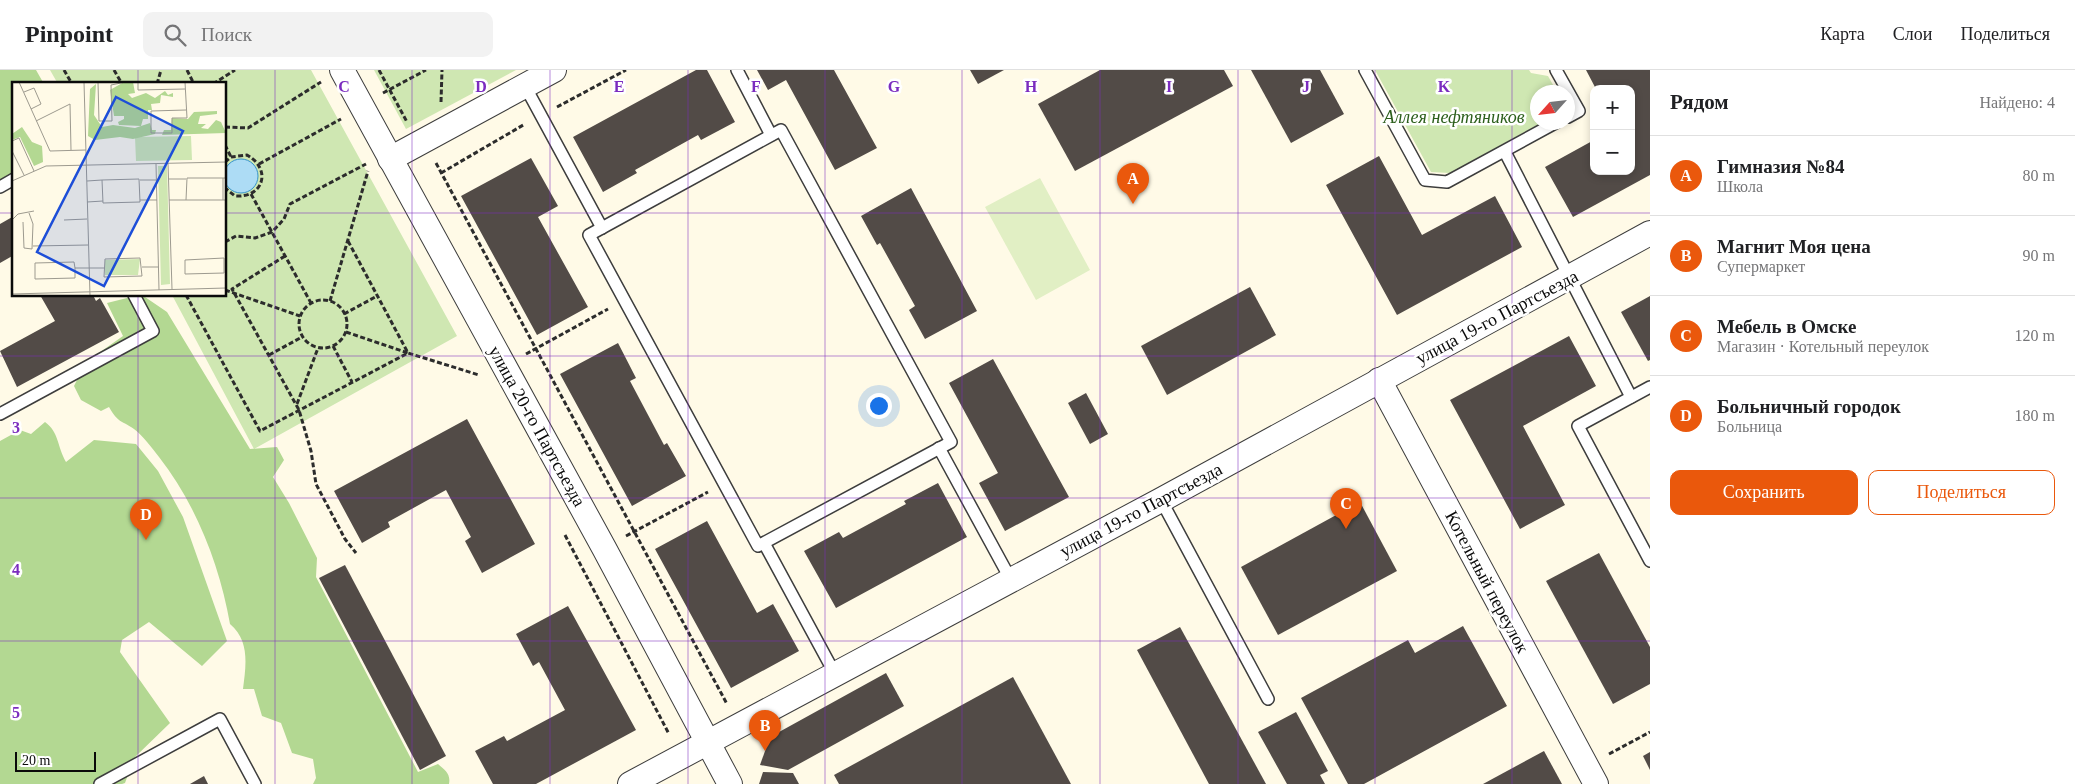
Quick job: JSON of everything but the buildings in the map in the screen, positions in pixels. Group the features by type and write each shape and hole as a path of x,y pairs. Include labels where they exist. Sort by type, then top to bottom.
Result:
{"street":[{"name":"улица 20-го Партсъезда","path":"342,70 604,548 730,784"},
{"path":"390,159 554,70"},
{"name":"улица 19-го Партсъезда","path":"630,784 1161,500 1650,233"},
{"name":"Котельный переулок","path":"1379,380 1591,775"}],"lane":[{"path":"737,70 771,135"},
{"path":"1364,70 1425,180 1447,182 1543,130"},
{"path":"1556,70 1565,85"},
{"path":"525,86 602,228"},
{"path":"1575,103 1579,110 1575,113"},
{"path":"781,130 951,442 758,546 589,235 602,228 781,130"},
{"path":"1504,152 1568,278 1632,397"},
{"path":"0,187 12,180"},
{"path":"0,414 153,331 135,296"},
{"path":"1650,387 1578,426 1650,560"},
{"path":"939,448 1011,580"},
{"path":"1161,500 1268,699"},
{"path":"764,543 836,674"},
{"path":"100,784 220,719 255,784"}],"path":[{"path":"64,70 71,82"},
{"path":"114,70 121,82"},
{"path":"187,70 193,82"},
{"path":"216,82 235,70"},
{"path":"379,70 413,133 424,140 534,349 738,726"},
{"path":"226,127 248,128 322,82"},
{"path":"226,147 231,157"},
{"path":"226,161 231,157 247,155 259,164 262,173 258,189 251,194 235,196 226,189"},
{"path":"226,241 236,236 255,238 272,232 280,225 290,204 367,166 330,301"},
{"path":"251,194 311,303"},
{"path":"347,241 408,353"},
{"path":"285,256 232,289 299,410 311,451 316,484 345,539 356,553"},
{"path":"226,290 300,316"},
{"path":"187,296 260,431 408,353"},
{"path":"344,314 377,296"},
{"path":"323,300 330,301 337,305 344,314 347,324 346,332 343,338 333,346 318,348 306,342 302,336 299,327 300,316 311,303 323,300"},
{"path":"504,366 624,300"},
{"path":"346,332 482,376"},
{"path":"268,355 302,336"},
{"path":"333,346 352,382"},
{"path":"296,405 318,348"},
{"path":"604,548 724,483"},
{"path":"1591,775 1650,732"}],"green space":[{"path":"0,70 36,70 43,82 12,82 12,177 0,192"},
{"path":"50,70 311,70 457,336 254,449 173,296 226,296 226,82 57,82"},
{"path":"374,70 516,70 406,129"},
{"name":"Аллея нефтяников","path":"1375,70 1529,70 1531,73 1548,76 1553,85 1530,85 1530,129 1450,173 1431,172"},
{"path":"1040,178 1090,270 1036,300 985,207"},
{"path":"145,297 167,312 250,449 277,447 284,460 273,477 289,503 317,558 316,577 418,772 438,764 448,775 449,784 313,784 316,778 313,759 292,753 281,723 262,716 254,689 243,689 245,671 244,646 241,638 230,624 226,602 213,558 205,536 184,495 172,475 141,435 118,419 109,407 101,411 81,400 74,386 86,362 123,336 107,303 127,298"},
{"path":"45,422 53,430 66,462 94,440 136,444 158,471 183,517 227,641 202,666 149,622 122,640 120,652 170,723 134,758 125,783 122,784 0,784 0,441 20,430 31,434"}],"water":[{"path":"241,159 253,164 258,176 253,188 241,193 229,188 226,182 226,170 229,164"}],"place":[{"name":"Гимназия №84","path":"1133,204"},
{"name":"Мебель в Омске","path":"1346,529"},
{"name":"Больничный городок","path":"146,540"},
{"name":"Магнит Моя цена","path":"765,751"}]}
